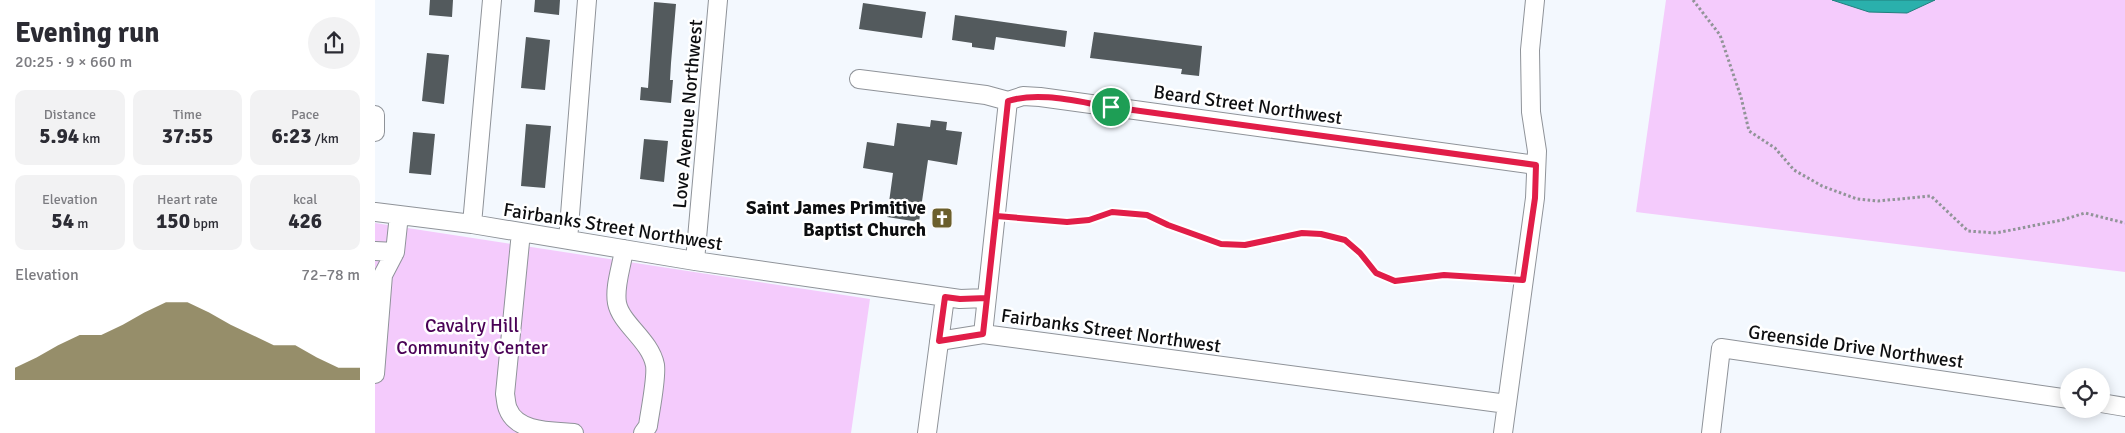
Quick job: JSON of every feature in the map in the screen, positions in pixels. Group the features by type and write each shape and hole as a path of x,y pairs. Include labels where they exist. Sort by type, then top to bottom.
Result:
{"street":[{"path":"472,224 492,0"},
{"path":"568,240 587,0"},
{"name":"Love Avenue Northwest","path":"695,261 718,0"},
{"path":"1503,433 1535,198 1537,151 1531,112 1530,50 1535,0"},
{"path":"859,79 985,95 1008,101 983,334"},
{"name":"Beard Street Northwest","path":"1008,101 1023,96 1040,97 1536,165"},
{"path":"375,115 375,132"},
{"name":"Fairbanks Street Northwest","path":"375,212 472,224 695,261 945,297 960,299 987,298"},
{"path":"375,374 383,275 395,252 399,215"},
{"path":"521,232 505,394 509,411 519,423 535,429 573,433"},
{"path":"625,250 617,290 617,304 622,314 649,349 655,366 648,426 643,433"},
{"path":"375,251 395,252"},
{"path":"927,433 945,297"},
{"name":"Fairbanks Street Northwest","path":"939,341 983,334 1507,404"},
{"name":"Greenside Drive Northwest","path":"1711,433 1721,348 2060,398"},
{"path":"2110,404 2125,407"}],"path":[{"path":"1693,0 1721,35 1741,97 1749,131 1775,148 1794,170 1822,186 1857,199 1878,201 1931,196 1968,231 1996,233 2062,220 2085,213 2125,223"},
{"path":"996,216 1067,222 1089,220 1112,212 1147,215 1176,228 1221,244 1245,245 1302,233 1321,234 1345,240 1360,253 1376,273 1395,281 1444,275 1523,280"}],"green space":[{"path":"1666,0 2125,0 2125,272 1636,212"},
{"name":"Cavalry Hill Community Center","path":"375,223 870,299 851,433 375,433"}],"water":[{"path":"1832,0 1935,0 1907,13 1869,12"}],"building":[{"path":"430,0 453,0 452,17 429,15"},
{"path":"535,0 560,0 559,15 534,12"},
{"path":"654,2 676,4 670,80 673,80 671,103 640,100 641,87 648,88"},
{"path":"863,3 926,12 922,38 859,29"},
{"path":"955,15 1067,31 1065,47 996,37 994,50 972,47 972,43 952,40"},
{"path":"1094,32 1202,46 1199,76 1181,74 1182,69 1090,58"},
{"path":"526,37 550,40 545,90 521,88"},
{"path":"427,53 449,55 444,104 422,101"},
{"path":"931,120 947,122 946,130 962,132 957,165 928,160 919,222 887,217 893,173 863,168 867,142 894,146 897,123 930,127"},
{"path":"526,124 551,126 545,188 521,186"},
{"path":"413,132 435,134 431,175 409,173"},
{"path":"644,139 668,141 664,182 640,179"}],"place":[{"name":"Saint James Primitive Baptist Church","path":"942,218"}],"route":[{"path":"1111,107 1023,96 1008,101 987,298 960,299 945,297 939,341 983,334 996,216 1041,222 1067,222 1089,220 1112,212 1129,212 1147,215 1168,225 1221,244 1245,245 1302,233 1321,234 1345,240 1360,253 1376,273 1395,281 1444,275 1523,280 1535,198 1536,165 1111,107"}]}
